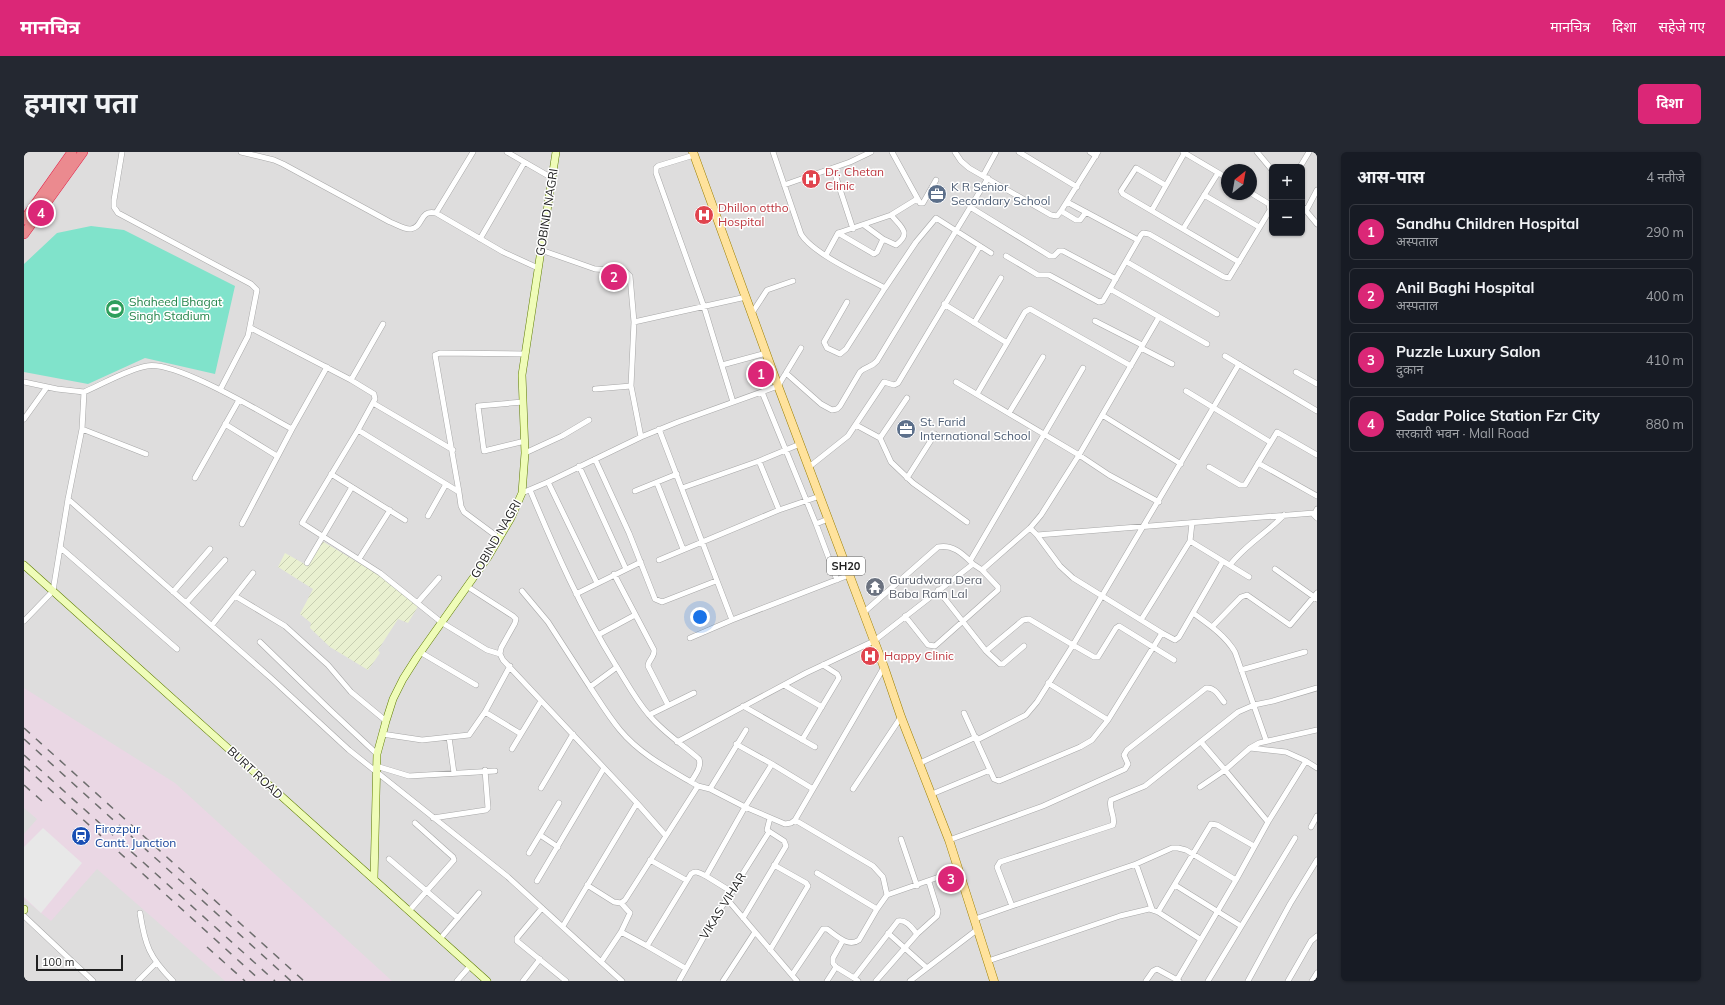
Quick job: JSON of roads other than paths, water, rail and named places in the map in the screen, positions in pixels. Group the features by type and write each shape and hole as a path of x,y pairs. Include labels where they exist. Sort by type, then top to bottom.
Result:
{"highway":[{"path":"24,220 72,152"},
{"path":"24,234 83,152"}],"main road":[{"name":"SH20","path":"694,154 778,386 884,667 901,717 949,840 994,981"}],"street":[{"path":"122,152 114,200 114,207 118,213 255,287 257,294 250,328 243,348 220,390"},
{"path":"241,152 274,160 390,222 410,230 415,228 426,214 431,212 436,213 509,255 538,268"},
{"path":"436,213 473,152"},
{"path":"507,152 552,178"},
{"name":"GOBIND NAGRI","path":"374,879 376,856 377,754 386,721 403,679 420,652 468,587 514,512 522,493 525,442 522,375 556,152"},
{"path":"773,152 801,234 805,241 826,255 885,288"},
{"path":"784,185 850,162 871,152"},
{"path":"892,152 920,203 923,203 936,180"},
{"path":"955,152 965,165 1051,215 1057,216 1097,154 1090,152"},
{"path":"983,176 996,152"},
{"path":"1019,152 1077,187"},
{"path":"1152,210 1184,152 1221,175"},
{"path":"1257,152 1269,166"},
{"path":"1302,164 1309,152"},
{"path":"694,154 658,166 655,170 704,307 733,402"},
{"path":"480,239 524,163"},
{"path":"833,168 853,229"},
{"path":"1165,185 1136,168 1121,189 1123,194 1239,262"},
{"path":"1183,229 1218,173"},
{"path":"786,373 821,404 832,410 837,409 860,372 863,369 871,368 877,360 988,178"},
{"path":"1317,190 1306,211 1317,224"},
{"path":"1204,195 1259,227"},
{"path":"1006,256 1038,275 1049,275 1098,302 1103,301 1143,233 1148,234 1227,278 1231,277 1270,206 1257,197"},
{"path":"826,255 838,234 891,215 917,199"},
{"path":"1067,202 1138,240"},
{"path":"970,207 1050,256 1054,256 1059,251 1063,250 1116,279"},
{"path":"1061,211 1076,220 1080,220 1086,212"},
{"path":"864,225 883,240 896,245 905,235 904,231 891,215"},
{"path":"847,302 824,342 827,348 840,354 846,349 885,288 934,218 937,218 991,253"},
{"path":"838,234 874,254 877,252 883,240"},
{"path":"809,467 837,447 848,436 884,382 894,384 898,383 980,246"},
{"path":"541,250 595,269 620,270 628,273 630,276 633,292 634,322 631,386 641,437"},
{"path":"1127,262 1217,314"},
{"path":"974,323 1001,278"},
{"path":"752,313 767,290 793,281"},
{"path":"1110,289 1207,344"},
{"path":"634,322 746,297"},
{"path":"944,304 1007,343"},
{"path":"977,394 1025,312 1030,310 1131,366"},
{"path":"982,570 1030,528 1041,515 1079,455 1159,317"},
{"path":"1095,321 1172,364"},
{"path":"351,380 383,324"},
{"path":"250,328 327,367 374,394 375,399 358,430 302,523 359,559 418,602 442,622 487,650 500,654 541,701 666,836"},
{"path":"522,493 659,429 778,386 801,348"},
{"path":"499,538 464,512 461,506 453,450 435,355 440,353 525,354"},
{"path":"722,365 766,353"},
{"path":"1225,356 1317,411"},
{"path":"1009,413 1043,357"},
{"path":"920,763 976,739 1026,715 1037,702 1159,502 1239,364"},
{"path":"24,382 84,392 148,365 162,366 180,372 220,390 292,429"},
{"path":"242,524 292,429 327,367"},
{"path":"678,742 784,685 874,641 971,562 1083,368"},
{"path":"1296,372 1317,384"},
{"path":"956,382 1079,455 1115,479 1159,502"},
{"path":"595,389 631,386"},
{"path":"24,419 47,387"},
{"path":"1186,391 1270,442"},
{"path":"24,621 53,591 68,499 82,430 84,392"},
{"path":"762,392 816,524 837,580"},
{"path":"880,438 907,398"},
{"path":"195,478 239,400"},
{"path":"373,402 453,450"},
{"path":"523,402 478,406 484,451 525,442"},
{"path":"1102,415 1181,464"},
{"path":"525,453 562,436 588,420"},
{"path":"225,424 278,456"},
{"path":"856,425 880,438 891,462 907,478 967,522"},
{"path":"659,429 732,620"},
{"path":"82,430 146,454"},
{"path":"358,430 459,492"},
{"path":"1209,467 1243,486 1247,483 1275,433 1278,432 1317,455"},
{"path":"907,478 935,434"},
{"path":"682,488 759,461 800,444"},
{"path":"595,459 641,562 655,599 662,602 716,581"},
{"path":"759,461 779,510"},
{"path":"1258,463 1317,496"},
{"path":"579,466 626,569"},
{"path":"331,474 406,520"},
{"path":"635,491 677,474"},
{"path":"548,482 597,583"},
{"path":"656,483 683,549"},
{"path":"428,516 446,484"},
{"path":"307,563 352,487"},
{"path":"530,490 565,572 617,668 649,715 699,759 700,763 691,782"},
{"path":"659,560 779,510 820,496"},
{"path":"68,499 272,678 337,740 376,769 433,818 508,877 622,981"},
{"path":"359,559 390,510"},
{"path":"1037,535 1284,515 1316,514"},
{"path":"1230,565 1241,552 1258,540 1284,515"},
{"path":"816,524 828,519"},
{"path":"1141,620 1190,541 1192,523"},
{"path":"1030,528 1060,566 1073,578 1173,639 1177,639 1223,561"},
{"path":"1190,541 1248,577"},
{"path":"864,613 925,557 938,547 946,545 955,549 982,570 998,587 998,590 935,646 931,647 928,645 905,616"},
{"path":"60,548 177,649"},
{"path":"173,592 210,549"},
{"path":"186,603 225,560"},
{"path":"576,594 641,562"},
{"name":"BURT ROAD","path":"24,566 487,981"},
{"path":"1212,627 1244,595 1250,596 1290,626 1316,596 1275,569"},
{"path":"212,625 253,573"},
{"path":"614,574 654,650 648,666 668,705"},
{"path":"690,638 732,620 849,575"},
{"path":"418,602 439,578"},
{"path":"468,587 516,619 501,648 500,654"},
{"path":"938,590 986,651 997,662 1003,664 1024,646"},
{"path":"522,591 548,622 590,687 621,731 637,747 654,761 698,786 710,789 745,807 785,824 791,824 795,820 884,667"},
{"path":"235,596 290,631 328,665 351,692 386,721"},
{"path":"1192,613 1212,627 1231,645 1266,740"},
{"path":"598,635 635,615"},
{"path":"986,651 1023,620 1029,619 1094,657 1098,657 1118,626 1174,660"},
{"path":"964,713 994,779 999,781 1080,747 1092,740 1108,720 1162,633"},
{"path":"260,642 377,754"},
{"path":"420,652 476,685"},
{"path":"1241,670 1305,652"},
{"path":"802,740 839,678 838,674 823,665"},
{"path":"382,734 422,740 470,735 485,712 510,666"},
{"path":"590,687 617,668"},
{"path":"1048,683 1108,720"},
{"path":"784,685 822,707"},
{"path":"949,840 1043,806 1126,769 1128,764 1124,755 1127,750 1206,688 1214,690 1224,702"},
{"path":"1012,906 997,867 1000,862 1112,825 1114,821 1110,805 1111,800 1145,786 1238,712 1254,705 1317,688"},
{"path":"649,715 694,693"},
{"path":"512,750 541,701"},
{"path":"744,706 815,747"},
{"path":"485,712 521,734"},
{"path":"853,790 901,717"},
{"path":"710,789 736,744 746,730"},
{"path":"1200,787 1225,770 1250,748 1266,740 1317,730"},
{"path":"541,788 573,734"},
{"path":"449,737 454,773"},
{"path":"1201,742 1268,822"},
{"path":"736,744 812,789"},
{"path":"1250,748 1286,752 1317,768"},
{"path":"1146,981 1157,969 1178,980 1268,822 1306,761"},
{"path":"706,876 745,807 772,764"},
{"path":"537,881 604,768"},
{"path":"376,769 408,776 485,770 495,771"},
{"path":"433,818 486,810 489,805 485,770"},
{"path":"932,794 990,770"},
{"path":"621,903 625,900 698,786"},
{"path":"529,853 559,803"},
{"path":"563,926 637,803"},
{"path":"1311,827 1317,816"},
{"path":"743,918 786,843 768,832 766,827 770,818"},
{"path":"795,820 873,866 883,877 887,895"},
{"path":"409,911 454,860 453,857 415,823"},
{"path":"1158,912 1211,824 1217,825 1254,846"},
{"name":"VIKAS VIHAR","path":"679,981 710,924 732,892 768,832"},
{"path":"540,834 558,847"},
{"path":"1208,981 1295,838"},
{"path":"901,839 917,886"},
{"path":"975,919 1136,864 1172,848 1182,849 1236,880"},
{"path":"389,859 458,918"},
{"path":"650,860 686,880"},
{"path":"1248,981 1287,910 1317,860"},
{"path":"1136,864 1152,909"},
{"path":"770,950 808,886 806,883 774,865"},
{"path":"792,975 823,929 827,929 850,944 854,944 859,940 887,895 929,882 959,870"},
{"path":"647,946 686,880 694,872 699,872 732,892"},
{"path":"817,873 877,909"},
{"path":"876,981 917,934 938,916 929,882"},
{"path":"587,885 614,902 621,903 630,914 621,932 601,962"},
{"path":"1175,885 1216,912 1241,926"},
{"path":"440,939 479,894"},
{"path":"727,899 797,981"},
{"path":"542,908 516,938 566,981"},
{"path":"988,961 1120,916 1145,909 1152,909 1158,912 1200,939"},
{"path":"140,913 144,939 150,953 156,963 172,981"},
{"path":"24,916 93,981"},
{"path":"843,940 833,958 833,963 836,967 856,980 898,921 902,920 906,922 917,934"},
{"path":"910,981 978,929"},
{"path":"621,932 685,968"},
{"path":"725,980 754,932"},
{"path":"888,933 927,968"},
{"path":"1288,981 1311,941 1317,936"},
{"path":"524,981 540,959"},
{"path":"138,981 156,963"},
{"path":"457,981 470,966"},
{"path":"827,981 836,967"},
{"path":"1312,981 1317,973"}],"railway":[{"path":"24,728 304,981"},
{"path":"24,739 291,981"},
{"path":"24,755 275,981"},
{"path":"24,766 261,981"},
{"path":"24,785 42,801"},
{"path":"207,947 245,981"}],"place":[{"name":"Dr. Chetan Clinic","path":"811,179"},
{"name":"K R Senior Secondary School","path":"937,194"},
{"name":"Sadar Police Station Fzr City","path":"41,213"},
{"name":"Dhillon ottho Hospital","path":"704,215"},
{"name":"Anil Baghi Hospital","path":"614,277"},
{"name":"Shaheed Bhagat Singh Stadium","path":"115,309"},
{"name":"Sandhu Children Hospital","path":"761,374"},
{"name":"St. Farid International School","path":"906,429"},
{"name":"Gurudwara Dera Baba Ram Lal","path":"875,587"},
{"name":"Happy Clinic","path":"870,656"},
{"name":"Firozpur Cantt. Junction","path":"81,836"},
{"name":"Puzzle Luxury Salon","path":"951,879"}]}
